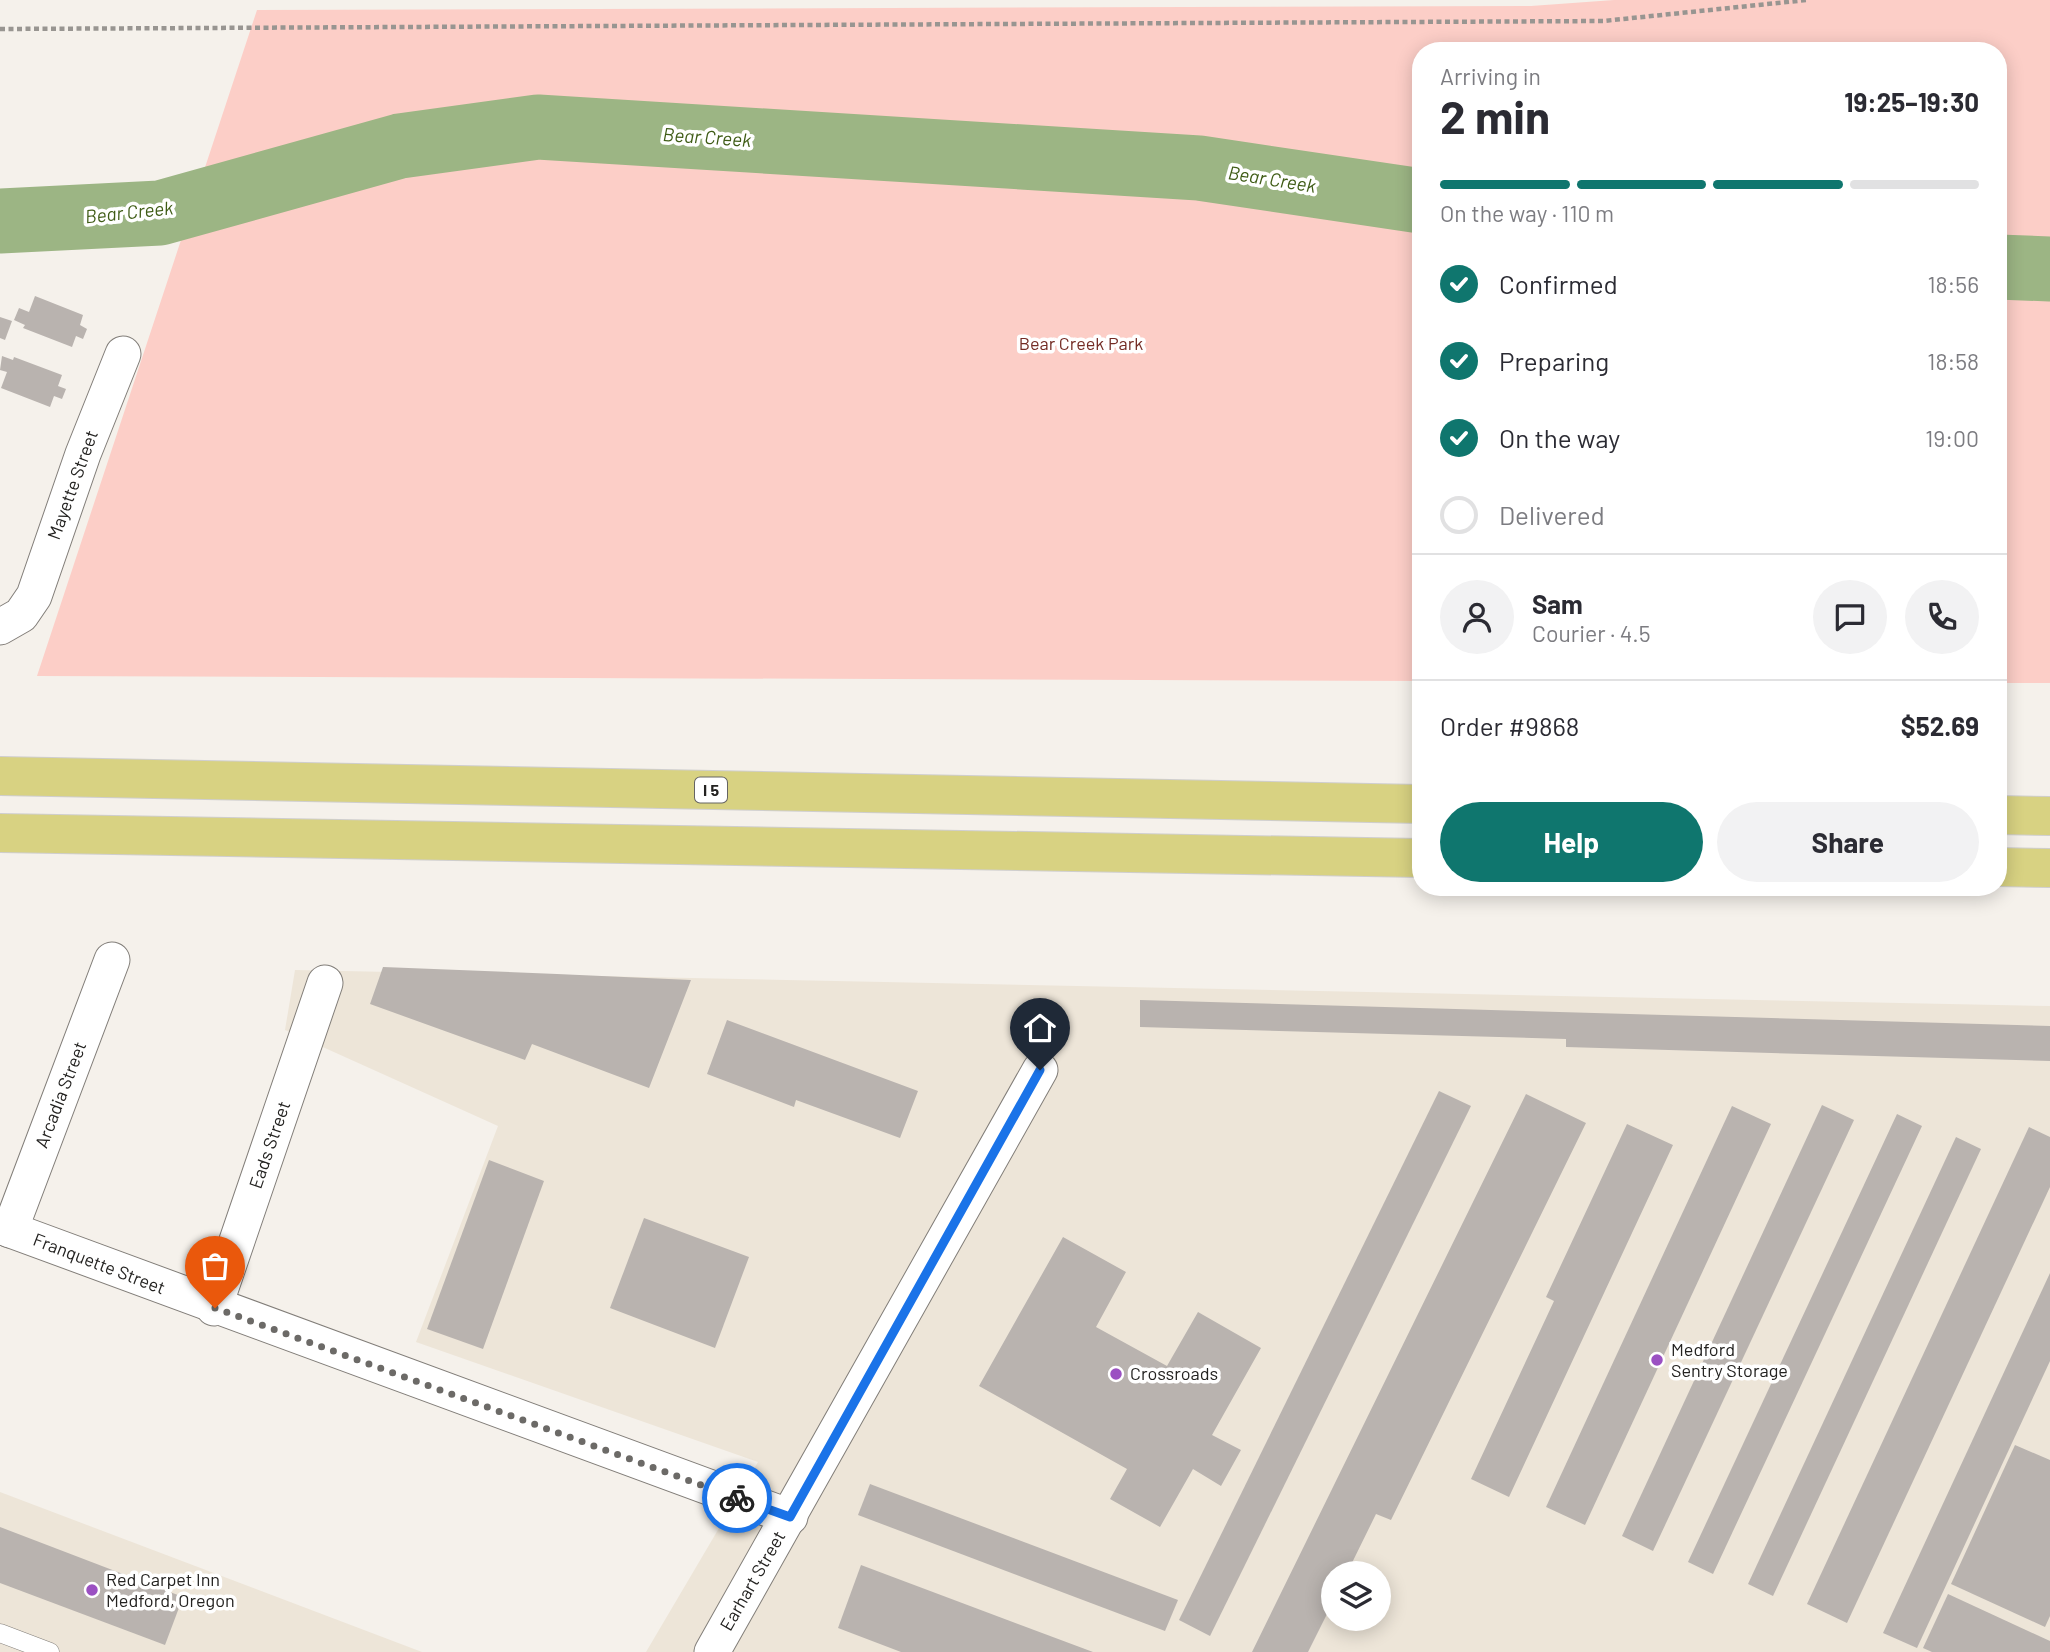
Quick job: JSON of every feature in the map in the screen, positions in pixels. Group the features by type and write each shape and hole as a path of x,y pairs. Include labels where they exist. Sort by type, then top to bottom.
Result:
{"highway":[{"name":"I 5","path":"0,776 1412,803"},
{"path":"2007,815 2050,816"},
{"path":"0,833 1412,858"},
{"path":"2007,867 2050,868"}],"street":[{"name":"Mayette Street","path":"11,621 34,596 83,454 123,354"},
{"name":"Arcadia Street","path":"5,1228 112,960"},
{"name":"Eads Street","path":"215,1308 325,983"},
{"name":"Earhart Street","path":"712,1652 1040,1070"},
{"name":"Franquette Street","path":"5,1228 215,1308 790,1517"}],"lane":[{"path":"0,1633 50,1652"}],"path":[{"path":"0,29 1603,20 1807,0"}],"shaded area":[{"path":"295,970 2050,1006 2050,1652 646,1652 758,1462 416,1342 498,1126 285,1030"},
{"path":"0,1492 422,1652 0,1652"}],"green space":[{"name":"Bear Creek Park","path":"1614,0 2050,0 2050,683 2007,683 2007,42 1412,42 1412,681 37,676 257,10 1531,6"}],"building":[{"path":"35,296 83,315 80,325 87,329 83,339 76,336 72,347 23,328 25,325 14,320 19,308 29,312"},
{"path":"0,317 12,321 5,340 0,338"},
{"path":"2,356 13,360 14,357 62,375 58,386 66,389 62,399 54,396 50,407 1,388 7,372 0,370"},
{"path":"383,967 691,980 649,1088 532,1044 525,1060 370,1004"},
{"path":"1140,1000 2050,1026 2050,1061 1566,1047 1566,1039 1140,1027"},
{"path":"727,1020 918,1091 900,1138 796,1100 794,1107 707,1074"},
{"path":"1439,1091 1471,1106 1210,1636 1179,1620"},
{"path":"1526,1094 1586,1123 1391,1520 1376,1514 1353,1561 1321,1561 1321,1626 1308,1652 1252,1652"},
{"path":"1822,1105 1854,1120 1653,1551 1622,1536"},
{"path":"1732,1106 1771,1124 1585,1525 1546,1507"},
{"path":"1897,1114 1922,1126 1713,1574 1688,1562"},
{"path":"1627,1124 1673,1145 1509,1497 1471,1479 1554,1301 1546,1297"},
{"path":"2029,1127 2050,1137 2050,1187 1847,1623 1807,1604"},
{"path":"1956,1137 1981,1149 1773,1596 1748,1584"},
{"path":"489,1160 544,1181 483,1349 427,1329"},
{"path":"644,1218 749,1257 715,1348 610,1308"},
{"name":"Crossroads","path":"1063,1237 1126,1272 1096,1327 1167,1366 1198,1312 1261,1348 1212,1435 1241,1450 1221,1486 1193,1469 1160,1527 1110,1499 1127,1469 979,1386"},
{"path":"2050,1273 2050,1361 1917,1648 1883,1633"},
{"path":"2015,1445 2050,1460 2050,1616 2045,1627 1951,1584"},
{"path":"870,1484 1178,1600 1165,1631 858,1515"},
{"name":"Red Carpet Inn Medford, Oregon","path":"0,1527 183,1597 165,1645 0,1583"},
{"path":"861,1565 1093,1652 901,1652 838,1628"},
{"path":"1948,1594 2050,1641 2050,1652 1932,1652 1923,1648"}],"waterway":[{"name":"Bear Creek","path":"0,221 160,213 400,146 538,127 1199,168 1412,200"},
{"name":"Bear Creek","path":"2007,267 2050,269"}],"way so far":[{"path":"215,1308 737,1498"}],"place":[{"name":"Medford Sentry Storage","path":"1657,1360"},
{"name":"Crossroads","path":"1116,1374"},
{"name":"Red Carpet Inn Medford, Oregon","path":"92,1590"}],"route":[{"path":"737,1498 790,1517 1040,1070"}]}
